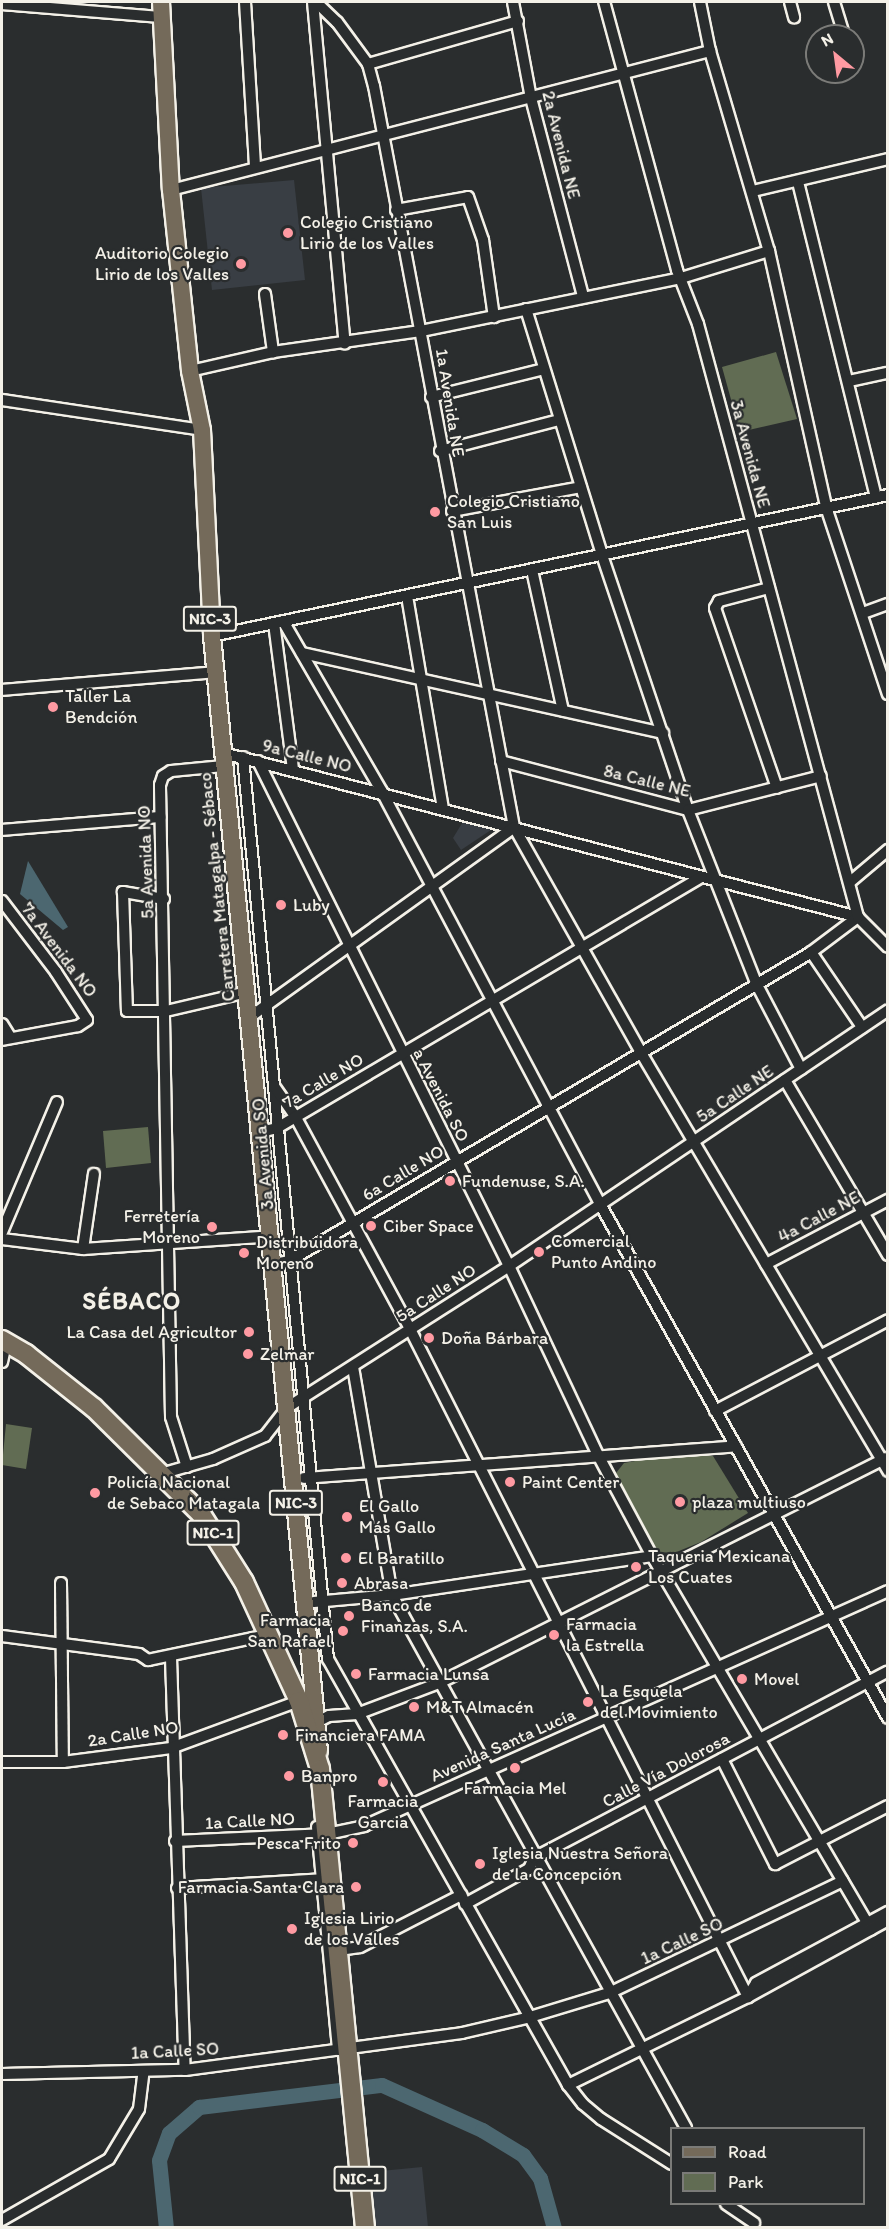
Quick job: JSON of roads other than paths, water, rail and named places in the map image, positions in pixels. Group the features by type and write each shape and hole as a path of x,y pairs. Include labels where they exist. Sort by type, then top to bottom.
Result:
{"highway":[{"name":"NIC-1","path":"4,1342 94,1408 164,1473 201,1514 271,1634 299,1701 320,1769 326,1879 339,1950 345,2053 356,2130 364,2228"}],"main road":[{"name":"Carretera Matagalpa - Sébaco","path":"161,9 171,190 190,371 202,430 215,672 247,992 269,1130 272,1236 282,1262 312,1602 320,1769"}],"street":[{"path":"245,2 255,166"},
{"path":"314,2 345,344"},
{"name":"1a Avenida NE","path":"314,2 337,22 368,64 421,332 440,451 514,827 640,1051 820,1356 884,1459 888,1471"},
{"name":"2a Avenida NE","path":"513,2 531,99 583,296"},
{"name":"3a Avenida NE","path":"604,2 621,73 681,278 698,324 858,918"},
{"path":"700,2 710,51 769,251 826,507 888,694"},
{"path":"790,2 794,17"},
{"path":"834,2 841,24"},
{"path":"2,4 161,9"},
{"path":"368,64 518,21"},
{"path":"171,190 255,166 531,99 621,73 710,51"},
{"path":"753,191 888,159"},
{"path":"798,182 876,497"},
{"path":"396,210 468,197 483,240 494,317"},
{"path":"190,371 273,352 421,332 494,317 583,296 681,278 769,251"},
{"path":"265,294 273,352"},
{"path":"526,309 602,555 688,810 756,982 801,1069"},
{"path":"431,397 544,369"},
{"path":"849,381 888,373"},
{"path":"2,400 202,430"},
{"path":"440,451 559,420"},
{"path":"452,511 581,487"},
{"path":"212,636 888,495"},
{"path":"532,570 563,711"},
{"path":"769,588 715,603 777,788"},
{"path":"407,596 443,808"},
{"path":"863,613 888,604"},
{"path":"279,622 302,653 382,792 429,885 600,1204 736,1446 829,1618 888,1718"},
{"path":"279,622 293,770"},
{"path":"302,653 663,733"},
{"path":"2,690 215,672"},
{"name":"9a Calle NO","path":"224,760 243,757 858,918"},
{"name":"3a Avenida SO","path":"243,757 273,1086 269,1130 282,1262"},
{"name":"5a Avenida NO","path":"187,1467 171,1417 164,899 160,817 163,776 171,771 224,760"},
{"name":"a Avenida SO","path":"258,761 401,1053 509,1266 598,1455 652,1556 663,1570 721,1668 818,1842 870,1926"},
{"name":"8a Calle NE","path":"501,761 688,810 821,776"},
{"path":"2,830 160,817"},
{"path":"250,1017 429,885 514,827"},
{"path":"850,882 888,850"},
{"name":"7a Calle NO","path":"269,1130 701,877"},
{"path":"164,899 123,892 128,1011 166,1011 247,992"},
{"name":"7a Avenida NO","path":"2,901 56,972 87,1020 78,1026 6,1038"},
{"path":"858,918 888,947"},
{"name":"6a Calle NO","path":"282,1262 352,1223 756,982 811,952 858,918"},
{"path":"811,952 862,1027"},
{"name":"5a Calle NE","path":"600,1204 888,1010"},
{"path":"2,1024 6,1038"},
{"path":"785,1080 888,1255"},
{"path":"273,1086 295,1116 410,1329 534,1572 556,1623 748,1997"},
{"path":"2,1232 57,1102"},
{"path":"82,1250 94,1174"},
{"name":"4a Calle NE","path":"766,1264 861,1212 888,1200"},
{"name":"5a Calle NO","path":"294,1403 509,1266 600,1204"},
{"path":"2,1239 82,1250 272,1236"},
{"path":"715,1411 888,1320"},
{"path":"2,1362 4,1342"},
{"path":"353,1367 369,1474 392,1595 534,1858 685,2127"},
{"path":"164,1473 187,1467 265,1436 294,1403"},
{"path":"301,1478 480,1467 598,1455 736,1446"},
{"path":"317,1722 329,1716 357,1714 439,1683 663,1570 775,1517 884,1459"},
{"path":"652,1556 392,1595 312,1602 328,1659 357,1714 412,1805 568,2085 583,2104 601,2119 670,2163"},
{"path":"62,1583 60,1644 63,1762"},
{"name":"Avenida Santa Lucía","path":"322,1833 364,1826 487,1769 721,1668 888,1591"},
{"path":"2,1636 139,1654 148,1660 171,1658 271,1634"},
{"path":"171,1658 171,1748 185,2070"},
{"name":"Calle Vía Dolorosa","path":"339,1950 360,1947 529,1869 534,1858 888,1671"},
{"name":"2a Calle NO","path":"2,1762 63,1762 171,1748 299,1701"},
{"path":"722,1759 775,1864 888,1806"},
{"name":"1a Calle NO","path":"175,1842 322,1833"},
{"path":"177,1888 326,1879 345,2053"},
{"name":"1a Calle SO","path":"2,2074 185,2070 345,2053 462,2033 530,2017 609,1993 720,1942 843,1881"},
{"path":"568,2085 748,1997 870,1926 888,1912"},
{"path":"870,1926 888,1920"},
{"path":"2,2220 109,2159 139,2109 144,2071"},
{"path":"727,2205 754,2223"}],"water":[{"path":"28,861 68,927 63,930 20,894"}],"waterway":[{"path":"166,2228 159,2160 169,2133 199,2107 382,2085 482,2130 523,2155 540,2178 554,2228"}],"place":[{"name":"Colegio Cristiano Lirio de los Valles","path":"288,233"},
{"name":"Auditorio Colegio Lirio de los Valles","path":"241,264"},
{"name":"Colegio Cristiano San Luis","path":"435,512"},
{"name":"Taller La Bendción","path":"53,707"},
{"name":"Luby","path":"281,905"},
{"name":"Fundenuse, S.A.","path":"450,1181"},
{"name":"Ciber Space","path":"371,1226"},
{"name":"Ferretería Moreno","path":"212,1227"},
{"name":"Comercial Punto Andino","path":"539,1252"},
{"name":"Distribuidora Moreno","path":"244,1253"},
{"name":"La Casa del Agricultor","path":"249,1332"},
{"name":"Doña Bárbara","path":"429,1338"},
{"name":"Zelmar","path":"248,1354"},
{"name":"Paint Center","path":"510,1482"},
{"name":"Policía Nacional de Sebaco Matagala","path":"95,1493"},
{"name":"plaza multiuso","path":"680,1502"},
{"name":"El Gallo Más Gallo","path":"347,1517"},
{"name":"El Baratillo","path":"346,1558"},
{"name":"Taqueria Mexicana Los Cuates","path":"636,1567"},
{"name":"Abrasa","path":"342,1583"},
{"name":"Banco de Finanzas, S.A.","path":"349,1616"},
{"name":"Farmacia San Rafael","path":"343,1631"},
{"name":"Farmacia la Estrella","path":"554,1635"},
{"name":"Farmacia Lunsa","path":"356,1674"},
{"name":"Movel","path":"742,1679"},
{"name":"La Esquela del Movimiento","path":"588,1702"},
{"name":"M&T Almacén","path":"414,1707"},
{"name":"Financiera FAMA","path":"283,1735"},
{"name":"Farmacia Mel","path":"515,1768"},
{"name":"Banpro","path":"289,1776"},
{"name":"Farmacia Garcia","path":"383,1782"},
{"name":"Pesca Frito","path":"353,1843"},
{"name":"Iglesia Nuestra Señora de la Concepción","path":"480,1864"},
{"name":"Farmacia Santa Clara","path":"356,1887"},
{"name":"Iglesia Lirio de los Valles","path":"292,1929"}],"district":[{"name":"SÉBACO","path":"132,1301"}]}
